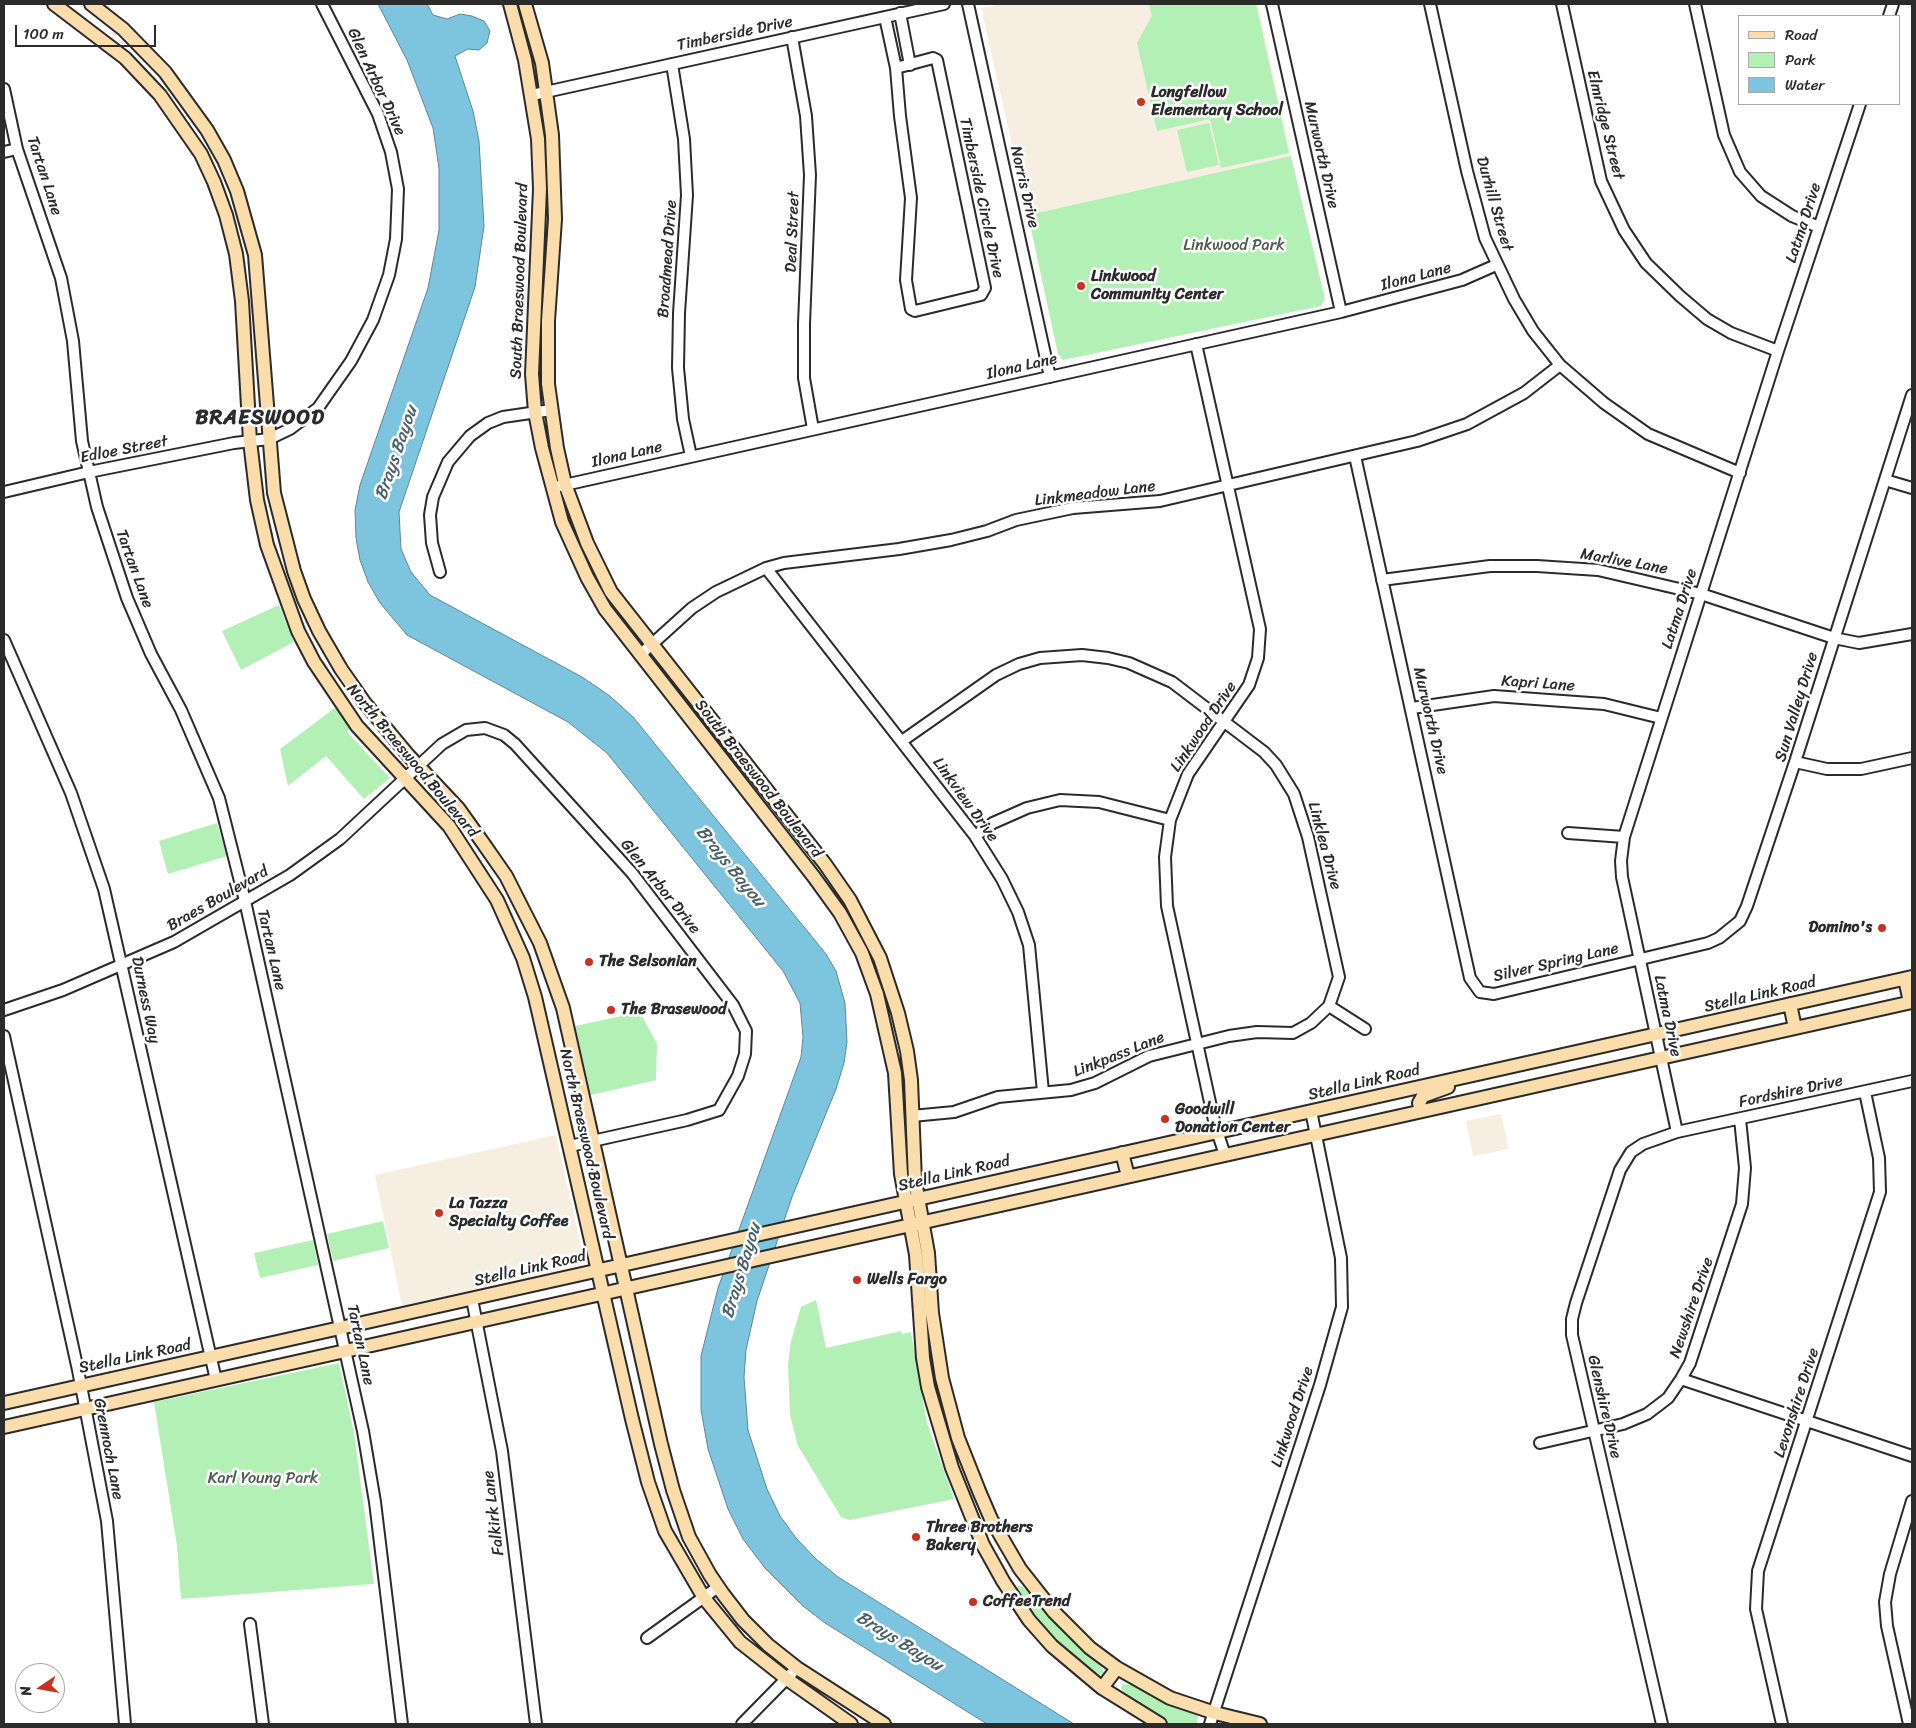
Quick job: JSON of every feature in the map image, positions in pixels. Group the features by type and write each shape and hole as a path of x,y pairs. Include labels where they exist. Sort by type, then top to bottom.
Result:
{"main road":[{"name":"North Braeswood Boulevard","path":"54,4 125,58 160,95 202,158 226,215 236,254 245,337 250,441 257,500 267,545 287,603 310,654 335,695 357,726 449,826 470,856 504,912 523,958 535,997 648,1482 665,1531 704,1598 740,1642 851,1724"},
{"name":"North Braeswood Boulevard","path":"91,4 123,29 165,72 188,102 217,149 237,191 255,255 268,439 274,493 283,533 303,597 341,669 364,702 458,808 517,895 540,943 561,1000 661,1444 672,1490 689,1537 718,1587 743,1620 768,1645 797,1668 884,1724"},
{"name":"South Braeswood Boulevard","path":"510,4 526,60 538,139 540,190 532,357 535,412 551,488 562,522 587,577 605,609 814,877 840,913 862,953 877,994 895,1073 899,1155 905,1202 926,1312 958,1438 988,1512 1020,1569 1073,1632 1117,1668 1212,1719 1260,1724"},
{"name":"South Braeswood Boulevard","path":"525,4 536,38 547,91 552,135 555,194 548,359 551,410 565,484 587,543 611,592 825,864 850,900 880,958 898,1013 909,1071 913,1156 918,1199 928,1253 926,1312 928,1388 943,1441 977,1531 1003,1581 1029,1620 1052,1646 1102,1688 1160,1724"},
{"path":"202,158 217,149"},
{"path":"287,603 303,597"},
{"path":"504,912 517,895"},
{"path":"4,1426 808,1249 1911,1002 1909,978"},
{"name":"Stella Link Road","path":"4,1403 714,1243 1909,978"},
{"path":"1790,1004 1795,1028"},
{"path":"1421,1111 1419,1103 1423,1096 1475,1075"},
{"path":"1122,1153 1128,1176"},
{"path":"943,1441 958,1438"},
{"path":"640,1449 661,1444"},
{"path":"1003,1581 1020,1569"},
{"path":"1102,1688 1117,1668"}],"street":[{"name":"Glen Arbor Drive","path":"250,441 268,439 290,430 318,408 351,361 373,320 389,275 396,239 398,189 395,168 386,134 322,4"},
{"name":"Timberside Drive","path":"532,94 944,4"},
{"name":"Norris Drive","path":"968,4 1050,377"},
{"name":"Murworth Drive","path":"1272,4 1341,312"},
{"name":"Durhill Street","path":"1430,4 1485,238 1496,265 1533,331 1560,365 1604,403 1648,434 1740,473"},
{"name":"Elmridge Street","path":"1562,4 1602,181 1624,230 1646,263 1707,318 1731,333 1778,351"},
{"path":"1695,4 1724,135 1740,172 1761,196 1792,216 1818,226"},
{"path":"900,14 910,65"},
{"name":"Timberside Circle Drive","path":"885,17 896,68 900,116 911,198 906,280 911,309 915,311 981,295 985,292 985,288 937,60 933,58 896,68"},
{"name":"Deal Street","path":"792,37 806,116 810,175 804,369 812,430"},
{"name":"Broadmead Drive","path":"672,64 684,139 687,195 678,313 678,368 683,419 691,456"},
{"name":"Tartan Lane","path":"4,89 17,149 63,286 73,341 79,415 89,472 110,548 127,598 151,654 181,710 219,798 245,901 347,1351 375,1502 402,1724"},
{"name":"Latma Drive","path":"1677,1132 1622,877 1621,861 1624,838 1818,226 1860,105"},
{"path":"4,152 17,149"},
{"name":"Ilona Lane","path":"551,488 1341,312 1462,280 1496,265"},
{"name":"Linkwood Drive","path":"1196,344 1257,613 1260,646 1256,668 1249,685 1188,774 1170,820 1165,857 1166,898 1196,1043 1217,1132 1226,1155"},
{"name":"Linkmeadow Lane","path":"640,655 692,608 716,592 766,568 793,561 899,549 951,540 987,531 1016,520 1073,508 1160,501 1227,487 1417,441 1467,424 1524,393 1560,365"},
{"name":"Sun Valley Drive","path":"1639,959 1708,943 1719,938 1740,921 1747,906 1795,762 1912,396"},
{"path":"440,572 432,543 430,515 433,497 448,462 470,436 488,423 503,417 551,410"},
{"name":"Edloe Street","path":"4,492 89,472 250,441"},
{"name":"Murworth Drive","path":"1355,456 1470,978 1480,992"},
{"path":"1886,480 1912,488"},
{"name":"Marlive Lane","path":"1382,580 1490,566 1537,566 1598,570 1701,594 1834,638 1860,643 1912,634"},
{"name":"Linkview Drive","path":"766,568 975,836 1002,879 1024,928 1033,973 1043,1092"},
{"name":"Durness Way","path":"4,640 71,794 104,890 216,1380"},
{"name":"Linklea Drive","path":"902,741 996,675 1019,664 1062,656 1082,655 1129,662 1172,682 1259,748 1276,765 1294,794 1301,812 1337,967 1337,989 1329,1006"},
{"name":"Kapri Lane","path":"1412,708 1494,696 1604,704 1661,718"},
{"name":"Glen Arbor Drive","path":"418,765 442,744 466,730 485,728 504,735 515,744 632,873 733,1005 744,1024 747,1041 745,1054 730,1094 719,1110 687,1120 570,1146"},
{"path":"1795,762 1827,769 1861,769 1912,758"},
{"name":"Braes Boulevard","path":"4,1010 63,990 174,942 290,875 340,839 418,765"},
{"path":"975,836 993,823 1027,808 1060,800 1099,802 1170,820"},
{"path":"1568,833 1624,838"},
{"name":"Silver Spring Lane","path":"1480,992 1494,994 1639,959"},
{"path":"1329,1006 1365,1029"},
{"name":"Linkpass Lane","path":"912,1116 954,1112 998,1097 1071,1090 1095,1083 1148,1056 1196,1043 1243,1033 1293,1032 1311,1023 1329,1006"},
{"name":"Grennoch Lane","path":"4,1036 86,1408 107,1521 125,1724"},
{"name":"Fordshire Drive","path":"1677,1132 1912,1081"},
{"name":"Levonshire Drive","path":"1782,1724 1756,1609 1756,1585 1761,1558 1880,1192 1879,1158 1865,1092"},
{"name":"Linkwood Drive","path":"1212,1719 1320,1385 1342,1307 1341,1258 1310,1111"},
{"name":"Newshire Drive","path":"1540,1443 1622,1424 1647,1414 1668,1398 1681,1379 1690,1363 1742,1204 1746,1168 1740,1119"},
{"name":"Glenshire Drive","path":"1662,1724 1572,1335 1572,1319 1620,1170 1632,1152 1643,1144 1677,1132"},
{"name":"Falkirk Lane","path":"472,1299 502,1451 536,1724"},
{"path":"1681,1379 1912,1456"},
{"path":"1909,1724 1887,1626 1885,1602 1890,1574 1912,1501"},
{"path":"647,1638 718,1587"},
{"path":"250,1624 263,1724"},
{"path":"742,1724 797,1668"}],"shaded area":[{"name":"Longfellow Elementary School","path":"1002,4 1258,4 1291,156 1028,215 981,8"},
{"path":"1501,1114 1509,1149 1473,1156 1466,1121"},
{"path":"556,1135 584,1260 581,1265 402,1306 375,1175"}],"green space":[{"path":"1149,4 1256,4 1289,153 1221,168 1210,119 1157,131 1137,43 1152,16"},
{"path":"1209,123 1219,165 1187,172 1177,130"},
{"name":"Linkwood Park","path":"1291,156 1325,299 1321,306 1063,360 1058,354 1028,215"},
{"path":"279,605 294,642 241,670 222,631"},
{"path":"336,707 350,729 347,732 390,778 364,799 326,756 288,786 280,749"},
{"path":"217,823 227,856 168,874 159,841"},
{"path":"640,1012 657,1044 656,1080 591,1095 575,1026"},
{"path":"383,1221 389,1248 333,1261 327,1234"},
{"path":"313,1240 318,1265 260,1278 254,1253"},
{"path":"816,1300 826,1348 901,1331 902,1334 911,1332 927,1423 954,1499 850,1520 841,1517 798,1446 790,1415 788,1364 791,1341 801,1307"},
{"name":"Karl Young Park","path":"339,1363 354,1433 374,1584 181,1599 177,1546 154,1402"},
{"path":"1018,1585 1025,1589 1100,1663 1104,1673 1099,1674 1080,1663 1048,1633 1018,1597 1016,1591"},
{"path":"1122,1684 1131,1685 1198,1716 1197,1724 1169,1724 1125,1695 1121,1688"}],"water":[{"name":"Brays Bayou","path":"378,4 427,4 433,15 447,19 460,14 472,16 484,21 490,31 487,43 479,50 468,49 455,56 473,111 479,141 484,226 475,287 399,512 401,549 411,572 430,595 582,677 610,696 633,717 826,954 836,971 845,1003 847,1042 844,1063 836,1089 792,1197 757,1301 746,1350 744,1377 748,1430 767,1489 780,1516 796,1538 816,1559 838,1577 1074,1724 987,1724 825,1623 803,1606 765,1568 743,1539 728,1509 708,1449 701,1410 701,1356 718,1288 801,1057 803,1037 800,1003 783,971 607,753 568,722 407,635 380,603 368,582 360,560 356,538 355,510 360,485 428,288 439,230 439,168 433,128 407,60"}],"place":[{"name":"Longfellow Elementary School","path":"1141,102"},
{"name":"Linkwood Community Center","path":"1081,286"},
{"name":"Domino's","path":"1882,928"},
{"name":"The Selsonian","path":"589,962"},
{"name":"The Brasewood","path":"611,1010"},
{"name":"Goodwill Donation Center","path":"1165,1119"},
{"name":"La Tazza Specialty Coffee","path":"439,1213"},
{"name":"Wells Fargo","path":"857,1280"},
{"name":"Three Brothers Bakery","path":"916,1537"},
{"name":"CoffeeTrend","path":"973,1602"}],"district":[{"name":"BRAESWOOD","path":"260,419"}]}
